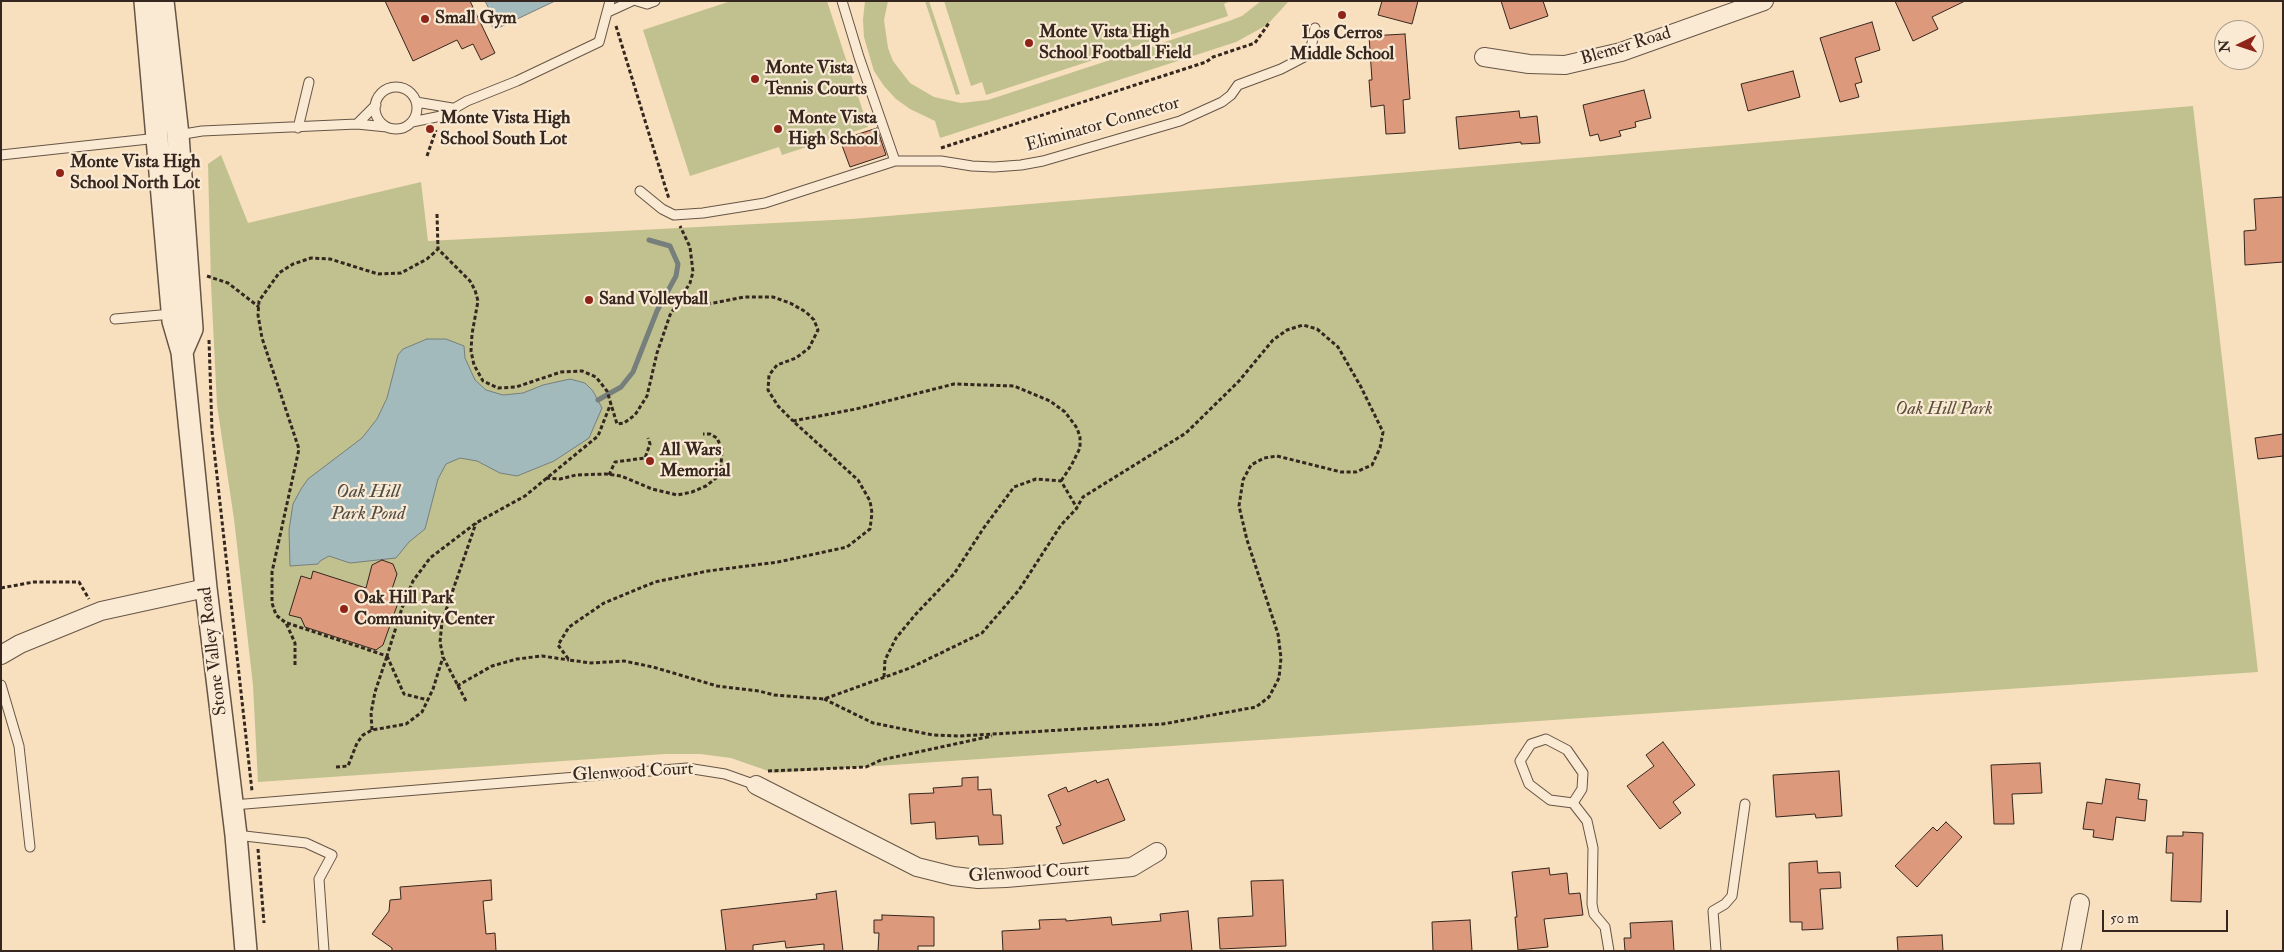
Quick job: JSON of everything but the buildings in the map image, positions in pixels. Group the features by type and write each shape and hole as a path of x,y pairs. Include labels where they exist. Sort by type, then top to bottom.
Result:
{"street":[{"name":"Stone Valley Road","path":"145,1 173,314 182,352 206,588 236,835 246,951"},
{"name":"Stone Valley Road","path":"162,1 178,136 192,330 182,352"},
{"name":"Blemer Road","path":"1484,57 1529,64 1564,65 1621,52 1764,1"},
{"path":"1,655 20,644 96,613 135,602 206,588"},
{"name":"Glenwood Court","path":"756,786 917,867 953,876 987,879 1132,867 1157,852"},
{"path":"2071,951 2080,903"}],"lane":[{"path":"1,155 178,136 202,131 357,124 400,129 412,122 448,113 452,108 517,82 599,42 610,1"},
{"path":"608,12 632,1"},
{"path":"637,1 647,4 655,1"},
{"path":"842,1 895,161"},
{"name":"Eliminator Connector","path":"640,191 674,216 703,214 764,203 895,161 941,161 972,166 1021,165 1074,154 1180,121 1222,102 1231,96 1238,84 1281,69 1304,57 1311,48 1315,28"},
{"path":"298,128 309,82"},
{"path":"357,124 376,105 385,91 397,87 409,92 416,102 416,116 412,122"},
{"path":"416,102 452,108"},
{"path":"376,105 378,117 387,127"},
{"path":"115,319 173,314"},
{"path":"1,685 19,746 30,847"},
{"path":"1573,804 1582,789 1583,773 1567,750 1546,739 1530,744 1520,762 1529,784 1550,800 1573,804 1587,821 1593,848 1592,904 1594,914 1605,927 1609,951"},
{"name":"Glenwood Court","path":"232,805 687,768 725,774 756,786"},
{"path":"1716,951 1713,911 1725,904 1732,896 1745,804"},
{"path":"236,835 306,843 332,855 319,879 324,951"}],"path":[{"path":"939,148 1206,62 1213,57 1255,43 1269,23"},
{"path":"427,156 436,124"},
{"path":"436,214 438,249 470,281 475,290 478,302 472,334 472,351 474,365 483,381 498,388 516,387 560,372 582,371 596,377 607,391 611,400 613,416 617,424 624,423 636,415"},
{"path":"428,700 404,694 387,656 286,623 276,615 272,603 272,572 275,551 299,449 262,338 258,315 260,301 279,273 292,264 311,258 330,259 378,274 401,273 427,259 438,249"},
{"path":"206,285 205,275 228,282 259,307"},
{"path":"570,660 558,645 569,628 604,603 655,582 708,571 778,562 847,547 870,529 872,513 870,501 858,480 778,406 768,390 769,375 778,365 796,358 809,348 818,330 814,320 806,312 790,302 773,297 744,297 708,304 683,294"},
{"path":"457,686 492,666 516,659 542,656 591,663 624,662 653,667 717,686 759,691 774,695 824,699 873,723 933,735 960,736 1163,724 1256,707 1269,697 1279,678 1281,658 1278,634 1247,540 1239,506 1243,480 1251,465 1264,458 1277,456 1341,472 1356,472 1372,465 1380,448 1383,432 1361,387 1338,347 1317,329 1303,325 1288,330 1273,340 1239,381 1186,433 1082,497 1077,508 1061,525 1019,590 982,633 910,668 824,699"},
{"path":"209,334 212,430 253,802"},
{"path":"793,421 856,409 954,384 1014,386 1050,401 1065,412 1077,428 1080,437 1080,448 1061,480"},
{"path":"372,730 371,713 375,692 402,608 413,581 430,558 476,523 525,496 598,436 611,400"},
{"path":"546,478 560,479 593,473 609,474 621,476 652,489 677,495 692,492 706,486 716,478 721,466 722,449 718,438 710,434 703,434"},
{"path":"609,474 615,462 645,458 650,444 648,438"},
{"path":"884,677 885,660 896,638 954,574 983,529 1014,487 1036,479 1061,480"},
{"path":"1061,480 1077,508"},
{"path":"466,701 443,656 440,642 442,622 476,523"},
{"path":"1,588 34,582 79,582 96,613"},
{"path":"286,623 296,643 295,665"},
{"path":"336,767 348,766 357,743 363,735 372,730 406,724 422,712 443,656"},
{"path":"756,786 759,775 765,772 866,767 881,760 1004,733"},
{"path":"257,837 264,924"}],"green space":[{"name":"Monte Vista Tennis Courts","path":"731,1 827,1 868,127 782,155 779,147 690,176 643,30"},
{"path":"865,1 888,1 884,20 888,48 893,61 910,83 934,97 961,103 988,100 1229,21 1242,16 1261,1 1289,1 1267,25 1236,42 940,138 935,121 910,109 896,99 874,71 864,37"},
{"path":"925,1 929,1 960,94 956,95"},
{"name":"Monte Vista High School Football Field","path":"944,1 1230,1 1224,4 1228,16 986,95 982,82 971,86"},
{"name":"Oak Hill Park","path":"2193,106 2258,672 774,773 731,758 700,754 665,754 258,782 253,685 234,519 217,405 208,164 221,155 248,223 421,182 428,241 852,219"}],"water":[{"path":"485,1 555,1 494,30 491,24 495,21"},
{"name":"Oak Hill Park Pond","path":"427,339 446,339 464,346 465,358 475,380 486,390 503,395 523,393 543,385 570,379 585,383 593,391 602,408 589,438 554,461 517,476 500,473 477,461 460,458 446,464 438,479 425,529 409,542 396,558 350,563 329,556 318,564 290,566 289,530 293,504 301,489 308,479 362,438 377,419 387,398 398,355 403,349"}],"waterway":[{"path":"598,400 621,387 633,372 657,311 676,276 678,264 670,246 649,240"}],"place":[{"name":"Los Cerros Middle School","path":"1342,15"},
{"name":"Small Gym","path":"425,19"},
{"name":"Monte Vista High School Football Field","path":"1029,43"},
{"name":"Monte Vista Tennis Courts","path":"755,79"},
{"name":"Monte Vista High School South Lot","path":"430,129"},
{"name":"Monte Vista High School","path":"778,129"},
{"name":"Monte Vista High School North Lot","path":"60,173"},
{"name":"Sand Volleyball","path":"589,300"},
{"name":"All Wars Memorial","path":"650,461"},
{"name":"Oak Hill Park Community Center","path":"344,609"}]}
